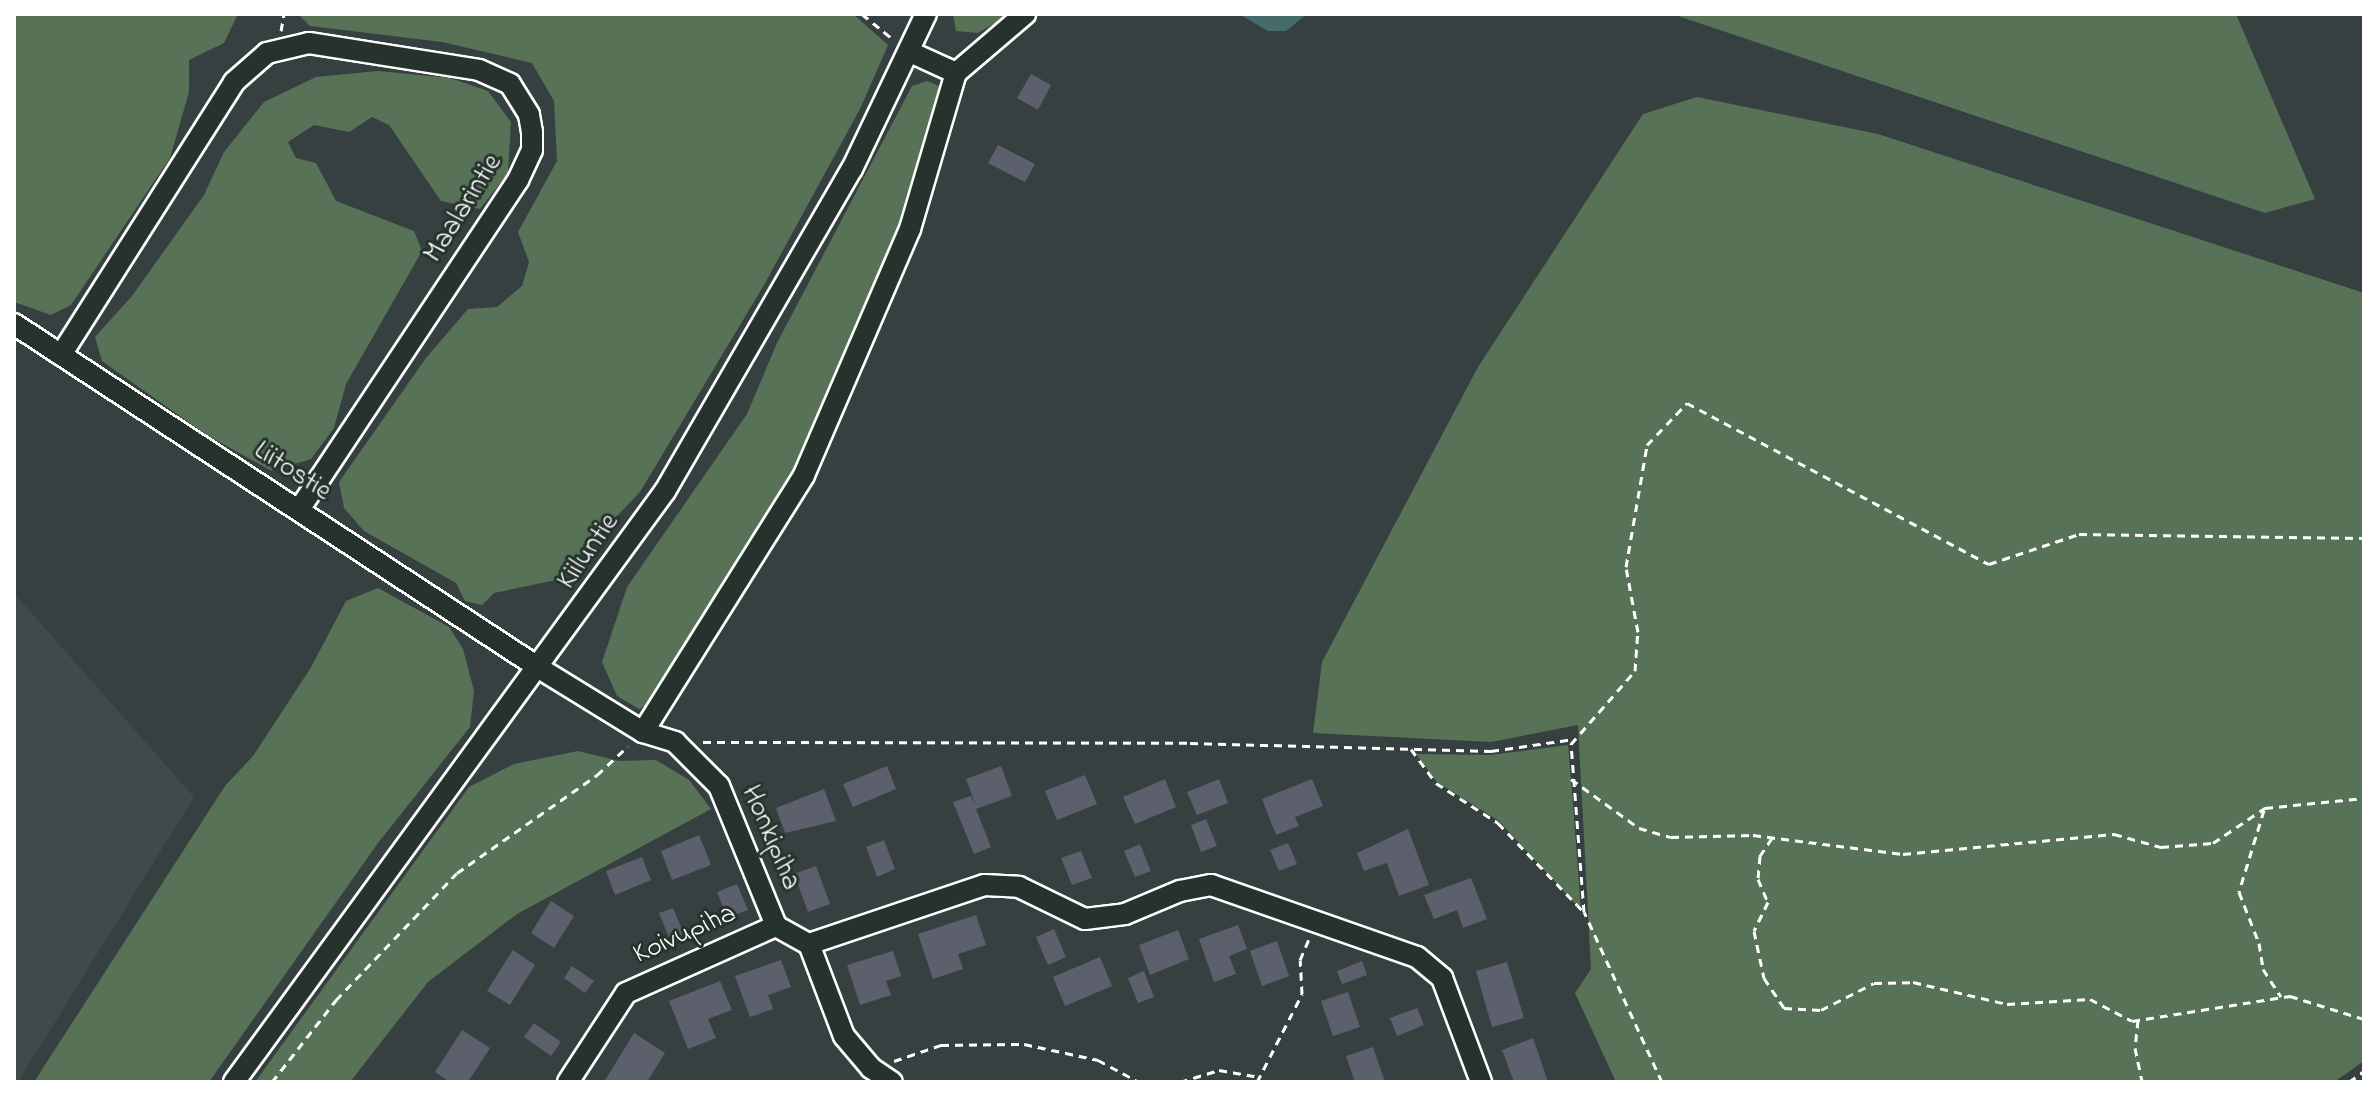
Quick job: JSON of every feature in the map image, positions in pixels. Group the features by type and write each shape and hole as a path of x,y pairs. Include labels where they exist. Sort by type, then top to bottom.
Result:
{"street":[{"name":"Kiiluntie","path":"234,1082 434,803 539,668 681,465 852,169 926,14"},
{"path":"643,732 804,475 910,229 956,73 1025,14"},
{"name":"Maalarintie","path":"61,355 234,82 267,53 309,43 479,70 510,84 529,115 532,132 532,150 518,180 299,510"},
{"path":"910,52 956,73"},
{"name":"Liitostie","path":"14,324 539,668"},
{"name":"Honkipiha","path":"539,668 643,732 675,742 719,786 776,926 809,944"},
{"path":"892,1082 871,1068 844,1036 809,944 984,885 1019,887 1085,919 1125,914 1180,891 1211,885 1417,957 1442,978 1481,1082"},
{"name":"Koivupiha","path":"568,1082 626,993 776,926"}],"path":[{"path":"862,14 910,52"},
{"path":"1662,1082 1584,912 1571,779 1575,739 1635,671 1638,632 1626,567 1647,445 1687,403 1989,564 2079,534 2364,538"},
{"path":"272,1082 336,1000 457,873 597,775 643,732"},
{"path":"675,742 1491,751 1575,739"},
{"path":"1411,749 1436,783 1498,823 1584,912"},
{"path":"1571,779 1650,831 1671,837 1772,838 1903,854 2114,834 2161,847 2213,843 2265,808 2364,798"},
{"path":"2265,808 2239,892 2259,943 2263,969 2281,997"},
{"path":"1772,838 1760,856 1758,879 1768,902 1754,931 1764,978 1784,1008 1821,1010 1874,983 1913,982 2007,1004 2090,999 2138,1020 2281,997 2316,1001 2364,1019"},
{"path":"1180,1082 1219,1070 1258,1080 1302,994 1300,960 1316,923"},
{"path":"2138,1020 2135,1048 2142,1082"},
{"path":"871,1068 941,1045 1024,1044 1098,1060 1139,1082"},
{"path":"2349,1082 2364,1071"}],"shaded area":[{"path":"14,593 194,797 18,1082 14,1082"}],"green space":[{"path":"14,14 238,14 224,43 189,60 189,92 170,158 71,305 51,315 14,302"},
{"path":"298,14 853,14 888,45 860,109 764,285 640,492 556,580 494,593 482,605 465,601 456,583 364,531 344,508 339,482 426,358 468,309 497,307 522,286 529,262 518,232 557,161 554,101 532,63 442,42 310,26"},
{"path":"953,14 1010,14 978,33 956,31"},
{"path":"1672,14 2236,14 2315,199 2265,213"},
{"path":"378,71 450,78 488,91 511,122 508,173 480,209 441,201 389,125 372,117 349,132 314,125 288,142 296,158 316,163 336,201 414,231 422,251 346,384 334,428 311,459 272,471 205,434 102,361 95,337 132,296 204,195 224,152 264,102 316,77"},
{"path":"927,81 939,86 941,101 905,222 821,419 774,507 654,702 639,709 617,696 602,662 627,587 747,414 777,343 912,86"},
{"path":"1697,97 1878,134 2364,293 2364,1061 2334,1082 1616,1082 1575,993 1591,969 1578,725 1491,742 1313,733 1322,662 1478,367 1643,114"},
{"path":"378,588 449,627 463,649 474,691 470,727 378,843 209,1082 34,1082 225,786 253,756 310,669 346,601"},
{"path":"1568,745 1581,910 1499,821 1437,782 1416,754 1490,755"},
{"path":"578,751 619,761 656,760 689,780 711,809 517,914 428,982 350,1082 255,1082 469,787 514,764"}],"water":[{"path":"1239,14 1307,14 1286,31 1268,31"}],"building":[{"path":"1031,74 1051,85 1038,110 1017,98"},
{"path":"998,145 1035,164 1025,182 988,163"},
{"path":"887,766 896,789 853,807 843,784"},
{"path":"1001,766 1012,796 976,809 991,847 974,854 953,802 971,796 976,806 966,779"},
{"path":"1085,775 1097,804 1057,820 1045,791"},
{"path":"1165,779 1176,807 1135,824 1123,797"},
{"path":"1219,779 1228,803 1197,815 1187,792"},
{"path":"1312,779 1323,806 1295,817 1299,826 1276,835 1262,799"},
{"path":"824,789 836,821 785,833 776,808"},
{"path":"1206,819 1217,846 1201,852 1191,825"},
{"path":"1408,829 1429,885 1399,896 1387,863 1364,871 1357,853"},
{"path":"699,835 711,865 672,880 661,851"},
{"path":"884,840 895,869 877,877 866,847"},
{"path":"1288,843 1297,864 1279,871 1270,850"},
{"path":"1140,844 1151,871 1135,877 1124,851"},
{"path":"1081,851 1092,878 1072,885 1061,858"},
{"path":"642,857 651,880 615,895 606,871"},
{"path":"816,866 830,904 808,912 794,874"},
{"path":"1471,878 1487,919 1463,928 1457,910 1434,919 1424,895"},
{"path":"737,884 748,910 727,918 717,892"},
{"path":"551,901 574,916 554,948 531,933"},
{"path":"673,908 684,934 670,940 659,913"},
{"path":"976,915 986,945 958,954 963,969 933,979 918,934"},
{"path":"1238,925 1247,949 1229,956 1236,974 1214,982 1199,939"},
{"path":"1054,929 1066,957 1048,965 1036,937"},
{"path":"1178,930 1189,959 1150,975 1139,945"},
{"path":"1277,941 1289,976 1262,986 1250,951"},
{"path":"513,950 535,965 510,1005 487,991"},
{"path":"893,951 901,976 886,981 891,995 860,1005 847,965"},
{"path":"1100,957 1112,986 1065,1006 1053,977"},
{"path":"781,960 791,987 768,995 773,1009 750,1017 735,976"},
{"path":"1362,961 1367,975 1342,984 1337,971"},
{"path":"1507,962 1524,1018 1492,1027 1476,971"},
{"path":"572,966 594,981 585,993 564,978"},
{"path":"1144,971 1154,997 1138,1003 1128,978"},
{"path":"720,981 732,1010 708,1019 716,1038 688,1049 669,1001"},
{"path":"1348,992 1360,1027 1333,1036 1321,1001"},
{"path":"1417,1008 1424,1025 1397,1036 1390,1018"},
{"path":"534,1023 561,1042 551,1056 524,1037"},
{"path":"462,1030 490,1048 468,1082 450,1082 435,1072"},
{"path":"634,1033 665,1053 647,1082 604,1082"},
{"path":"1533,1038 1548,1082 1514,1082 1502,1050"},
{"path":"1373,1047 1385,1082 1355,1082 1346,1056"}]}
